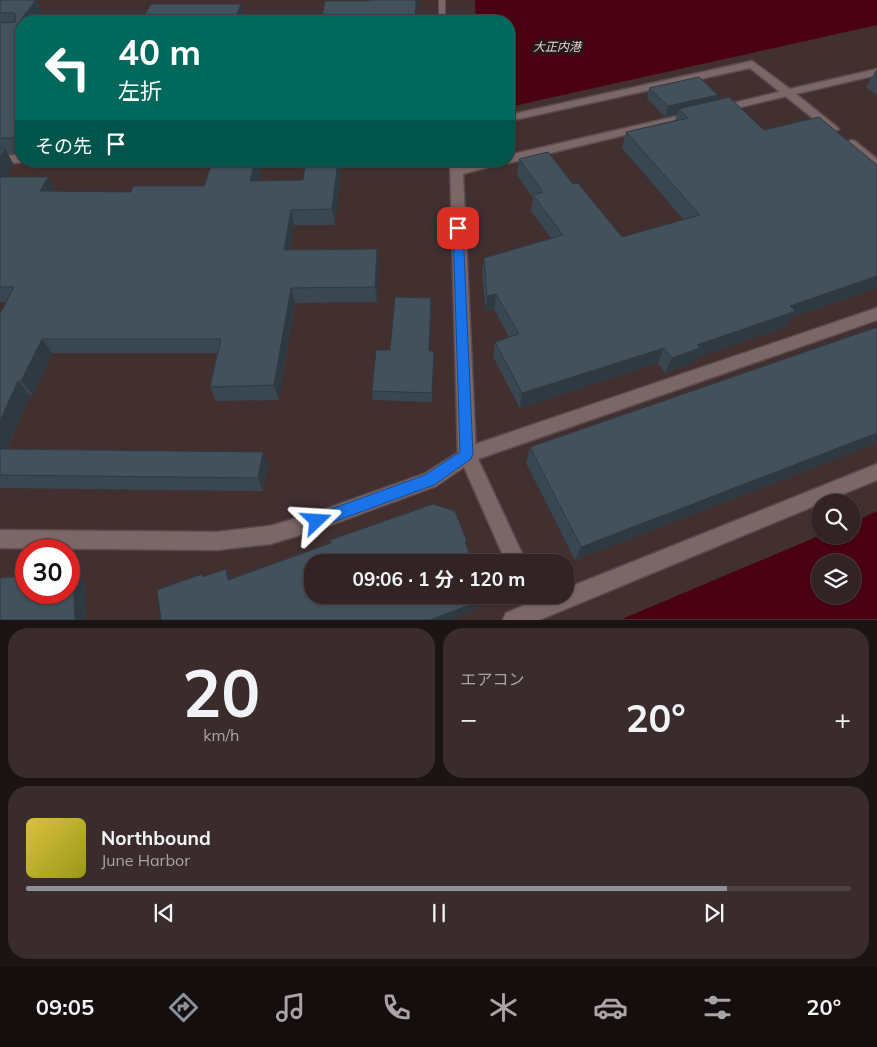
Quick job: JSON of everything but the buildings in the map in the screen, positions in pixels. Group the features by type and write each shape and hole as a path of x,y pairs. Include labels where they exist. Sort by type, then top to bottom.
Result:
{"street":[{"path":"515,117 752,64 877,165"},
{"path":"515,158 877,72"},
{"path":"0,160 15,160"},
{"path":"456,167 467,454 512,554"},
{"path":"0,539 217,542 270,535 317,521 430,480 467,454 877,314"},
{"path":"574,587 877,472"},
{"path":"513,620 532,604"}],"lane":[{"path":"442,0 442,15"}],"water":[{"name":"大正内港","path":"475,0 877,0 877,25 515,106 515,15 476,15"},
{"path":"877,511 877,619 622,619 811,539 811,544 861,544 861,518"}],"route":[{"path":"317,521 430,480 467,454 458,228"}]}
